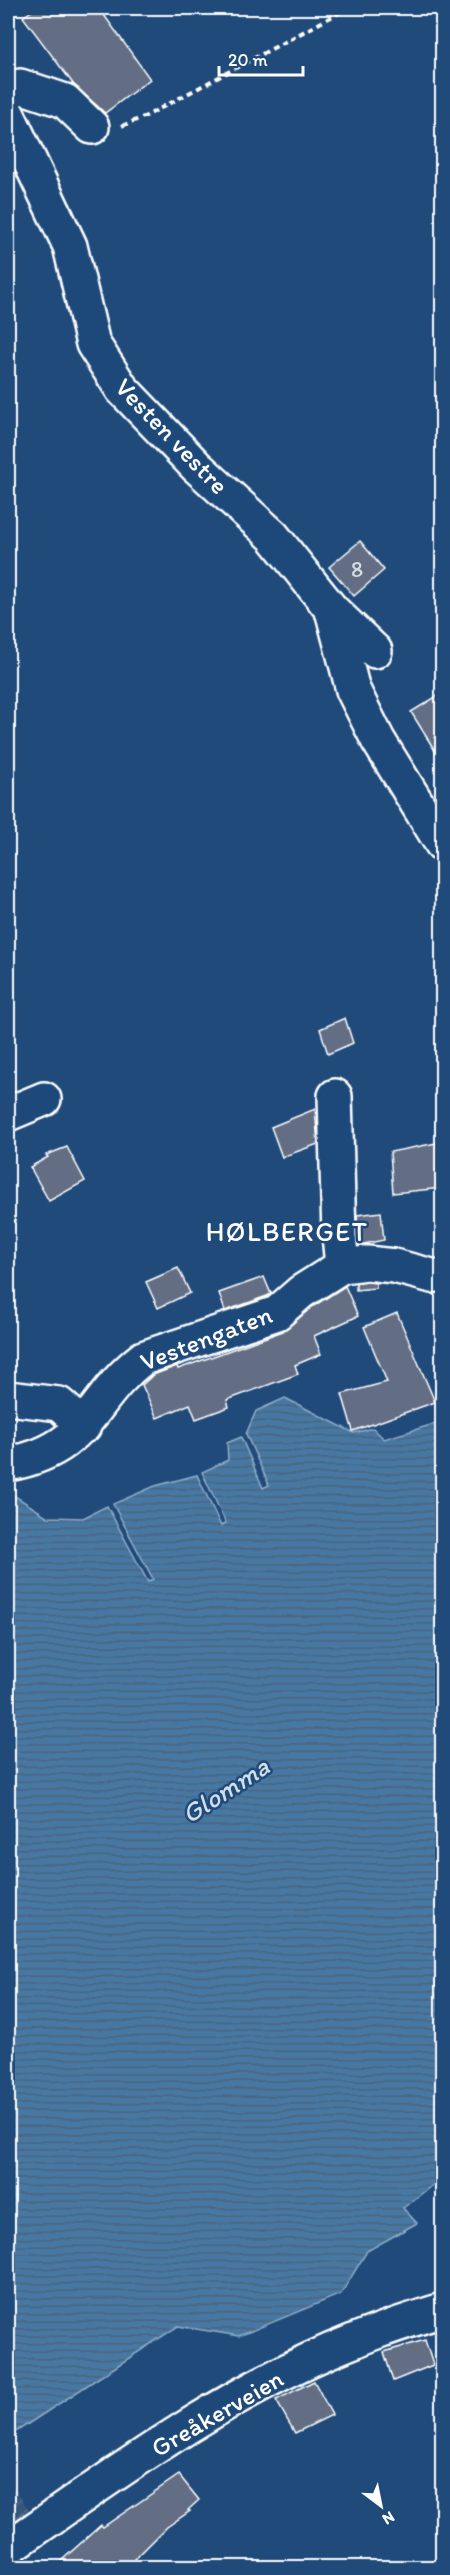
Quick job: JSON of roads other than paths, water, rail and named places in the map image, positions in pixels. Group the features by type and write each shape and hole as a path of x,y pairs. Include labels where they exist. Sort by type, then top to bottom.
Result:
{"street":[{"path":"8,93 20,86 65,101 92,127"},
{"name":"Vesten vestre","path":"8,115 70,246 93,344 122,389 196,466 273,536 332,609 375,651"},
{"path":"332,609 353,690 378,740 442,844"},
{"path":"335,1096 342,1266"},
{"path":"8,1114 44,1099"},
{"name":"Vestengaten","path":"8,1464 31,1459 61,1445 84,1426 126,1371 143,1358 277,1313 301,1292 342,1266 367,1263 394,1266 432,1276"},
{"path":"8,1398 59,1404 84,1426"},
{"name":"Greåkerveien","path":"8,2548 151,2451 243,2395 356,2340 442,2310"}],"water":[{"name":"Glomma","path":"285,1398 354,1433 373,1428 384,1439 441,1422 442,1424 442,2178 403,2208 417,2223 367,2251 341,2294 239,2336 178,2326 8,2437 8,1497 15,1496 48,1517 83,1518 107,1506 148,1582 153,1579 113,1504 155,1486 197,1475 221,1526 226,1523 202,1472 228,1460 227,1443 241,1437 263,1488 269,1485 246,1434 256,1411"}],"district":[{"name":"HØLBERGET","path":"287,1231"}]}
